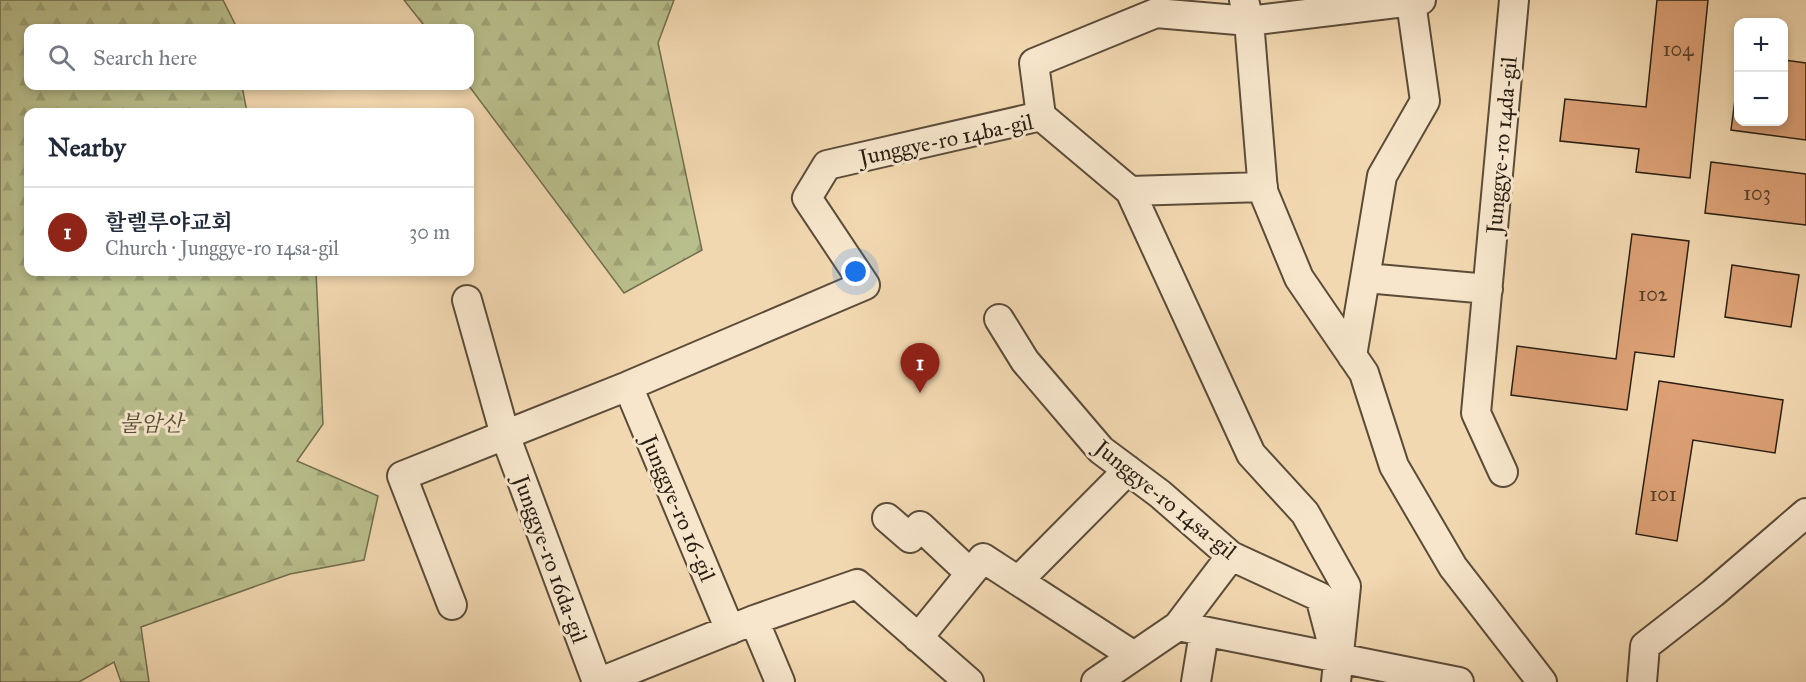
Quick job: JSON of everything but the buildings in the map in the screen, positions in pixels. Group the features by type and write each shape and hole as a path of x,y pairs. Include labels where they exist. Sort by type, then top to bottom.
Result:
{"street":[{"name":"Junggye-ro 14da-gil","path":"1503,472 1476,413 1514,0"},
{"path":"1041,116 1034,63 1151,7 1246,11 1416,1 1425,101 1382,176 1352,356"},
{"path":"1246,11 1263,187 1299,278 1364,373 1394,466 1453,567 1542,682"},
{"name":"Junggye-ro 14ba-gil","path":"628,386 865,285 807,198 827,165 1041,116 1130,191 1251,454 1305,513 1346,586 1337,671"},
{"path":"1130,191 1263,187"},
{"path":"1366,278 1488,289"},
{"name":"Junggye-ro 16da-gil","path":"467,300 506,435 598,682"},
{"name":"Junggye-ro 14sa-gil","path":"999,319 1025,361 1101,450 1160,494 1231,556 1320,597 1337,671"},
{"path":"452,605 402,476 628,386"},
{"name":"Junggye-ro 16-gil","path":"628,386 742,625 780,682"},
{"path":"1018,581 1128,470"},
{"path":"1642,682 1645,646 1713,593 1806,513"},
{"path":"887,518 910,538 920,526 970,573"},
{"path":"1196,682 1191,629 1231,556"},
{"path":"918,638 982,558 1134,656"},
{"path":"598,682 742,625 857,584 969,682"},
{"path":"1096,682 1134,656 1191,629 1337,671 1459,682"}],"green space":[{"name":"불암산","path":"0,0 223,0 235,24 24,24 24,90 243,90 246,108 24,108 24,276 316,276 323,424 297,461 378,496 364,560 290,574 141,627 149,682 121,682 114,662 79,682 0,682"},
{"path":"404,0 674,0 658,43 702,250 624,293 472,90 474,90 474,24 423,24"}],"place":[{"name":"할렐루야교회","path":"920,393"}]}
